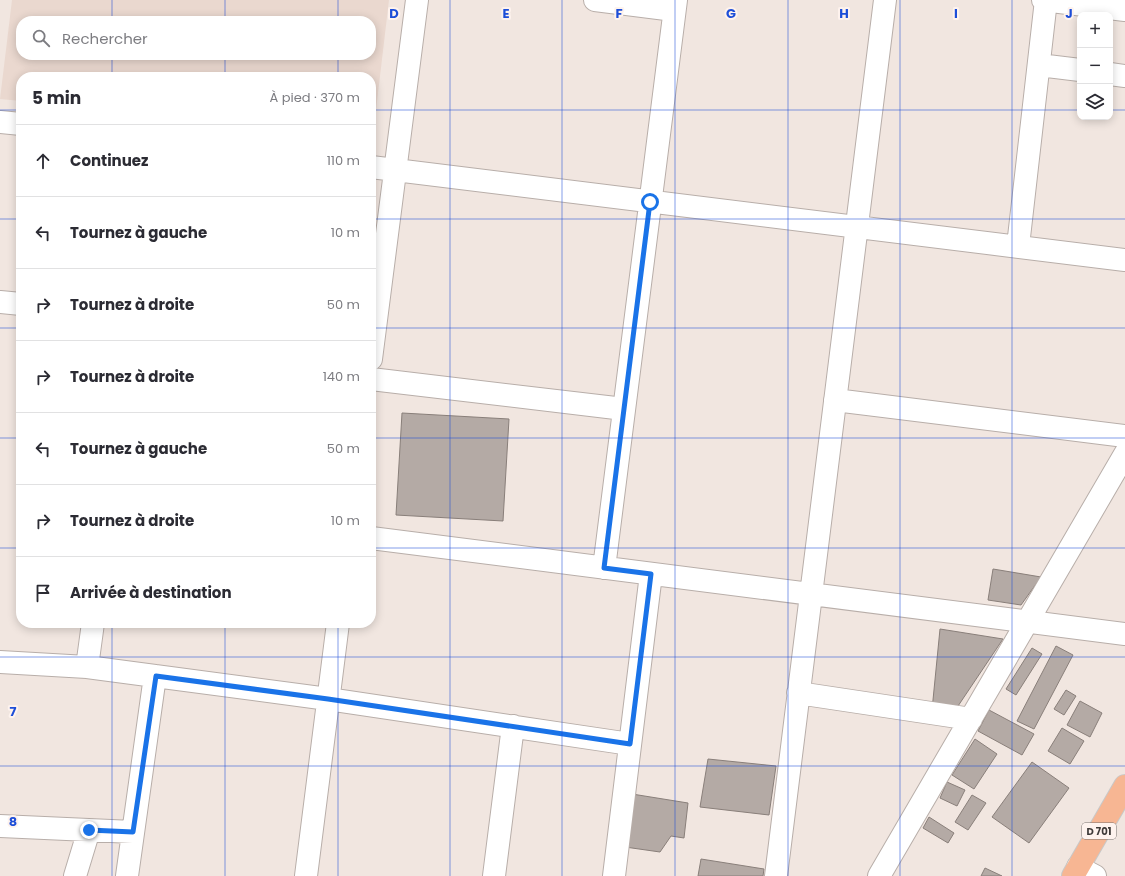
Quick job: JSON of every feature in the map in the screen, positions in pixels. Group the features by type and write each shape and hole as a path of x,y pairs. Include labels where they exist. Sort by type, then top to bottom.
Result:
{"main road":[{"name":"D 701","path":"1082,873 1125,786"}],"street":[{"path":"376,320 416,0"},
{"path":"595,0 675,5 604,568"},
{"path":"776,876 885,0"},
{"path":"1043,0 1125,10"},
{"path":"1018,246 1046,0"},
{"path":"1039,65 1077,70"},
{"path":"1113,74 1125,76"},
{"path":"0,122 16,124"},
{"path":"376,168 1125,260"},
{"path":"0,302 16,304"},
{"path":"376,380 624,409"},
{"path":"835,400 1125,436"},
{"path":"879,876 1125,454"},
{"path":"376,539 1125,634"},
{"path":"614,876 651,574"},
{"path":"87,667 91,628"},
{"path":"306,876 337,628"},
{"path":"0,662 87,667 328,699 630,744"},
{"path":"127,876 156,676"},
{"path":"798,693 971,719"},
{"path":"494,876 512,726"},
{"path":"0,826 133,832"},
{"path":"75,876 89,830"}],"shaded area":[{"path":"12,0 389,0 376,110 376,72 16,72 16,101 0,99"}],"building":[{"path":"402,413 509,419 503,521 396,515"},
{"path":"993,569 1041,577 1021,605 988,600"},
{"path":"940,629 1003,639 954,712 932,710"},
{"path":"1056,646 1073,655 1034,729 1017,721"},
{"path":"1032,648 1042,654 1016,695 1006,689"},
{"path":"1066,690 1076,696 1064,715 1054,709"},
{"path":"1080,701 1102,713 1090,737 1067,725"},
{"path":"989,710 1034,734 1022,755 978,731"},
{"path":"1062,728 1084,741 1070,764 1048,751"},
{"path":"975,739 997,754 974,789 952,775"},
{"path":"708,759 776,766 769,815 700,807"},
{"path":"1032,762 1069,788 1029,843 992,817"},
{"path":"947,782 965,790 957,806 940,798"},
{"path":"632,794 688,803 684,838 671,836 660,852 625,847"},
{"path":"972,795 986,803 968,830 955,822"},
{"path":"929,817 954,833 948,843 923,828"},
{"path":"701,859 764,869 763,876 698,876"},
{"path":"985,868 1002,876 981,876"}],"route":[{"path":"89,830 133,832 156,676 328,699 630,744 651,574 604,568 650,202"}]}
